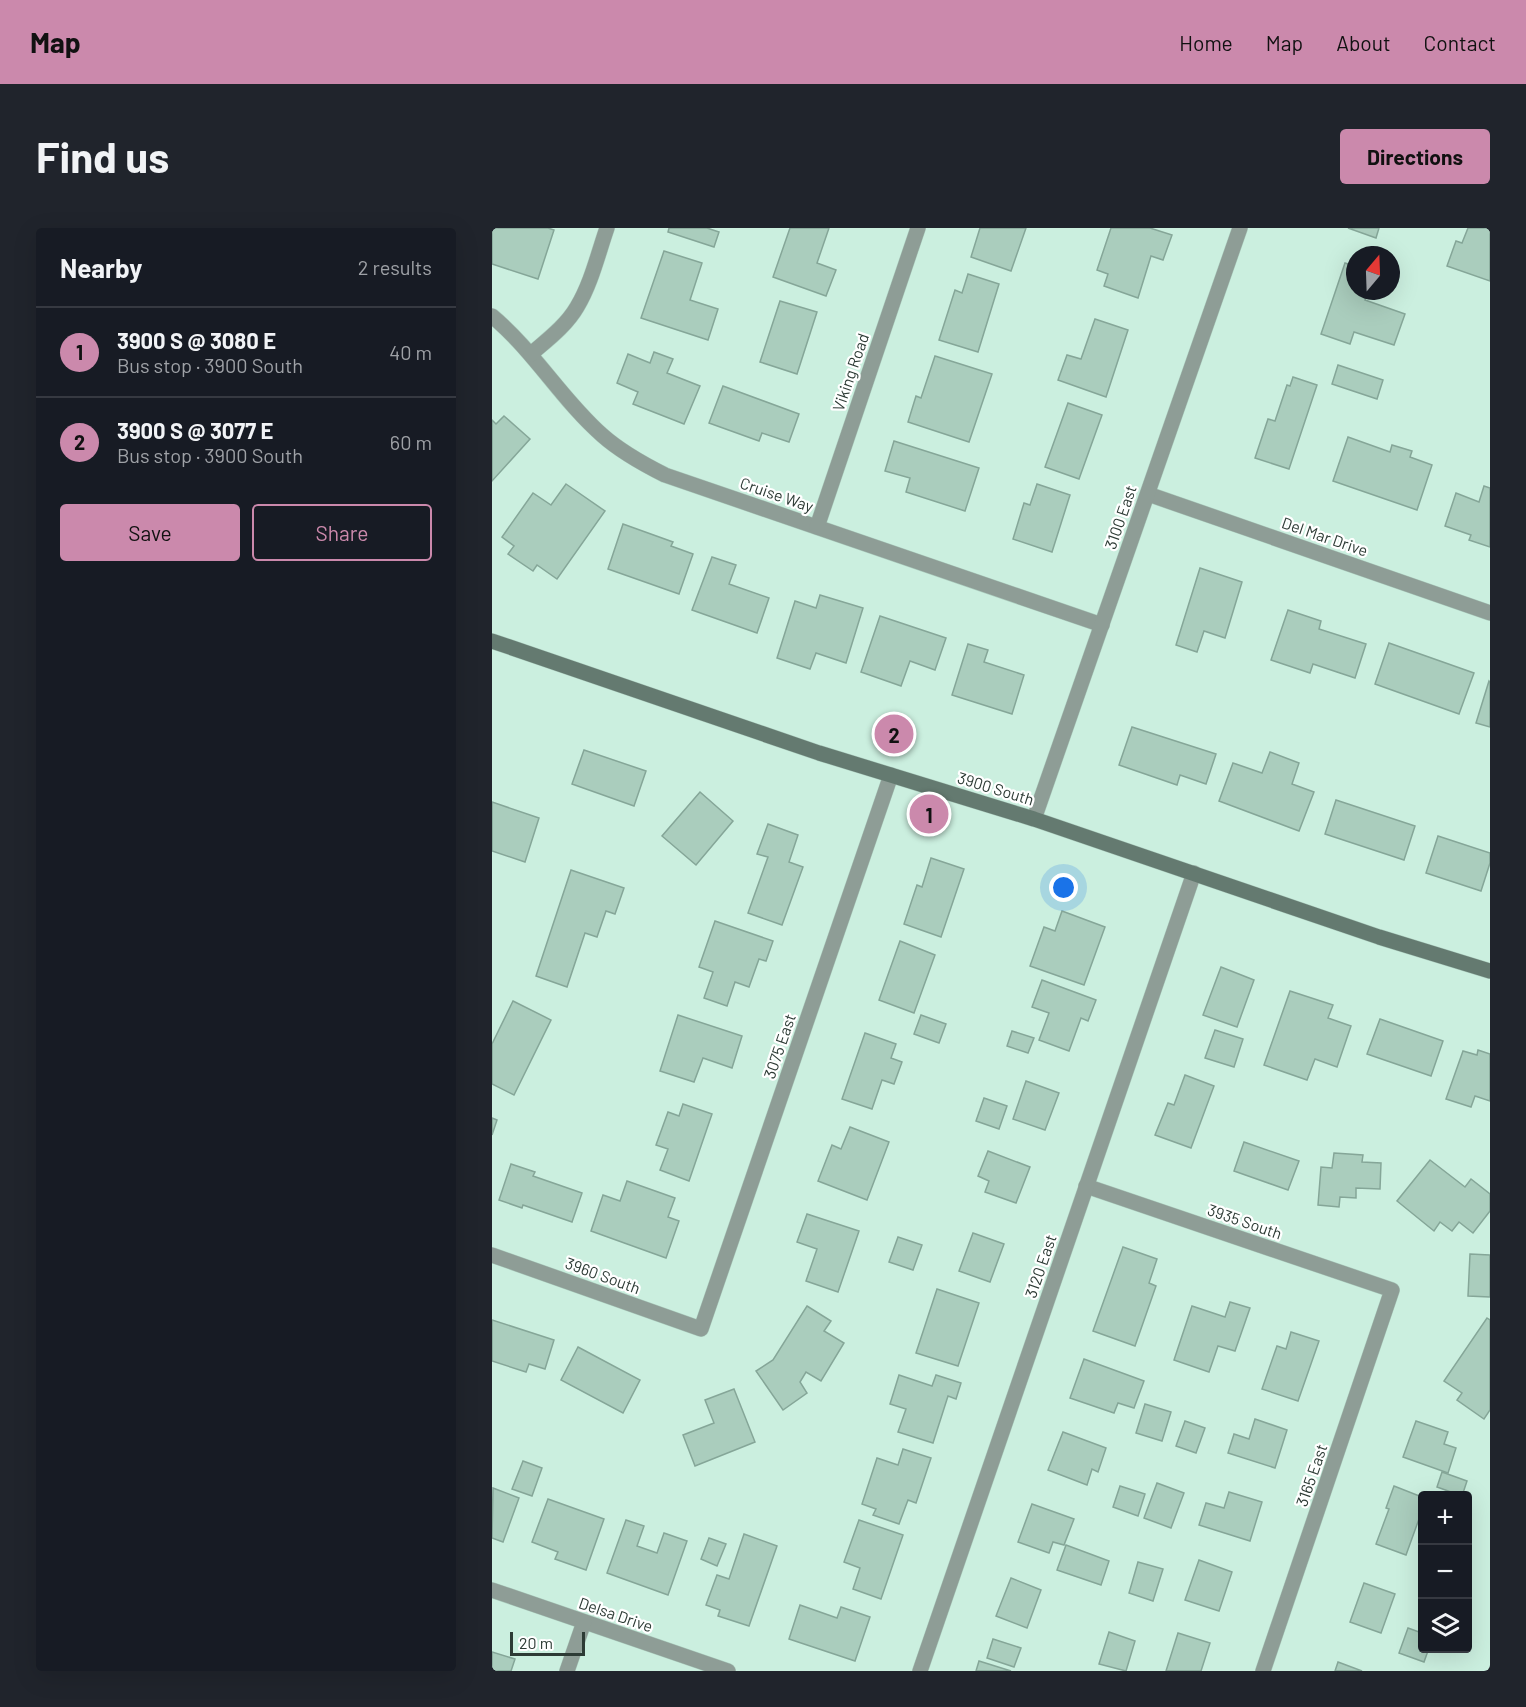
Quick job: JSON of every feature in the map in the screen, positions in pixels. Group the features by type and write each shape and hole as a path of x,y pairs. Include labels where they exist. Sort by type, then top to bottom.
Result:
{"main road":[{"name":"3900 South","path":"492,641 750,730 1034,819 1379,937 1490,970"}],"street":[{"path":"531,354 558,331 577,308 607,228"},
{"name":"Viking Road","path":"817,527 918,228"},
{"name":"3100 East","path":"1034,819 1240,228"},
{"name":"Cruise Way","path":"492,316 531,354 602,435 630,457 665,476 1102,625"},
{"name":"Del Mar Drive","path":"1148,494 1490,613"},
{"name":"3075 East","path":"702,1329 891,775"},
{"name":"3120 East","path":"920,1671 1194,873"},
{"name":"3935 South","path":"1086,1186 1392,1290"},
{"name":"3960 South","path":"492,1255 702,1329"},
{"name":"3165 East","path":"1263,1671 1392,1290"},
{"name":"Delsa Drive","path":"492,1590 728,1671"},
{"path":"567,1671 584,1622"}],"building":[{"path":"492,228 548,228 554,230 538,279 492,264"},
{"path":"669,228 707,228 719,232 714,247 668,232"},
{"path":"790,228 829,228 817,263 836,270 826,296 773,277"},
{"path":"980,228 1026,228 1011,271 971,257"},
{"path":"1111,228 1150,228 1172,235 1163,260 1151,256 1138,298 1104,286 1108,274 1097,270"},
{"path":"1348,228 1379,228 1376,238"},
{"path":"1468,228 1490,228 1490,281 1447,266 1456,241 1462,243"},
{"path":"664,251 702,263 690,300 718,309 708,340 641,318"},
{"path":"1345,263 1346,300 1365,300 1405,314 1394,345 1354,332 1350,344 1321,334"},
{"path":"968,274 999,284 978,352 939,340 955,290 962,293"},
{"path":"780,301 817,312 797,374 760,362"},
{"path":"1095,319 1128,330 1106,397 1058,380 1067,355 1081,359"},
{"path":"654,352 673,359 667,373 700,386 684,424 633,404 638,392 617,383 628,354 650,363"},
{"path":"935,356 992,374 969,442 908,422 916,396 921,398"},
{"path":"1338,365 1383,380 1377,399 1332,384"},
{"path":"1293,377 1317,385 1289,469 1255,458 1268,419 1275,421 1287,385 1290,386"},
{"path":"723,386 799,414 789,442 762,433 759,441 709,423"},
{"path":"1068,403 1102,415 1079,479 1045,467"},
{"path":"504,416 530,439 492,481 492,420 496,424"},
{"path":"1348,437 1390,452 1392,445 1412,451 1410,457 1432,465 1417,510 1333,481"},
{"path":"894,441 979,468 965,511 906,492 910,478 885,471"},
{"path":"566,484 605,511 557,579 537,565 533,571 508,554 514,546 502,537 533,493 551,505"},
{"path":"1037,484 1070,495 1052,552 1013,539 1024,503 1030,505"},
{"path":"1484,486 1490,488 1490,547 1469,540 1471,535 1445,526 1456,493 1479,502"},
{"path":"623,524 673,542 671,546 693,554 679,594 608,569"},
{"path":"712,557 736,565 729,584 769,598 757,633 692,610"},
{"path":"1200,568 1242,582 1225,638 1204,631 1197,652 1176,645"},
{"path":"820,595 863,608 846,663 816,653 810,669 777,658 795,601 816,608"},
{"path":"1288,610 1321,621 1319,629 1366,644 1355,678 1313,664 1310,673 1271,660"},
{"path":"880,616 946,638 935,670 910,661 901,686 861,672"},
{"path":"1389,643 1474,673 1459,714 1375,684"},
{"path":"968,644 988,650 984,662 1024,675 1012,714 952,695"},
{"path":"1490,682 1490,727 1476,723"},
{"path":"1132,727 1216,754 1206,784 1180,775 1177,785 1119,765"},
{"path":"584,750 646,771 634,806 572,784"},
{"path":"1270,752 1299,763 1292,784 1314,792 1299,831 1219,801 1233,763 1262,773"},
{"path":"700,792 733,821 696,865 662,836"},
{"path":"1336,800 1415,826 1404,860 1325,834"},
{"path":"492,802 539,818 525,862 492,851"},
{"path":"768,824 798,835 789,862 803,867 782,925 748,913 768,857 757,854"},
{"path":"1438,836 1490,853 1490,863 1481,891 1426,873"},
{"path":"931,858 964,869 941,937 904,924 917,885 922,887"},
{"path":"571,870 624,888 615,914 606,911 597,937 585,933 567,987 536,976"},
{"path":"1062,911 1105,927 1084,985 1030,966 1044,927 1055,931"},
{"path":"715,921 773,941 766,961 759,959 749,987 735,982 727,1006 704,998 713,972 699,967"},
{"path":"900,941 935,955 914,1013 879,1000"},
{"path":"1221,967 1254,980 1237,1027 1203,1015"},
{"path":"1042,980 1096,1000 1088,1021 1081,1018 1069,1051 1039,1040 1049,1013 1032,1007"},
{"path":"1290,991 1333,1005 1328,1018 1351,1026 1337,1067 1315,1059 1307,1080 1264,1065"},
{"path":"513,1001 551,1020 514,1095 492,1084 492,1044"},
{"path":"678,1015 742,1036 732,1068 703,1058 694,1082 660,1071"},
{"path":"921,1015 946,1024 939,1043 914,1034"},
{"path":"1380,1019 1443,1041 1431,1076 1367,1054"},
{"path":"1215,1030 1243,1039 1234,1067 1205,1058"},
{"path":"1012,1031 1034,1038 1028,1053 1007,1046"},
{"path":"865,1033 896,1044 891,1058 902,1062 894,1084 882,1080 872,1109 842,1099"},
{"path":"1478,1050 1490,1054 1490,1101 1475,1096 1471,1107 1446,1099 1463,1051 1477,1055"},
{"path":"1185,1075 1214,1086 1191,1148 1155,1135 1168,1103 1174,1105"},
{"path":"1026,1081 1059,1093 1045,1130 1013,1119"},
{"path":"984,1098 1007,1106 999,1129 976,1121"},
{"path":"683,1104 712,1114 689,1181 660,1170 668,1149 656,1145 668,1112 679,1116"},
{"path":"492,1118 497,1120 492,1135"},
{"path":"850,1127 889,1142 867,1200 818,1181 832,1145 841,1149"},
{"path":"1244,1142 1299,1161 1288,1190 1234,1171"},
{"path":"988,1151 1030,1167 1016,1203 985,1192 989,1181 978,1176"},
{"path":"1334,1153 1363,1155 1362,1162 1381,1163 1380,1189 1356,1188 1356,1198 1340,1197 1339,1207 1318,1205 1321,1167 1332,1168"},
{"path":"1430,1160 1465,1187 1471,1179 1490,1194 1490,1211 1473,1233 1459,1222 1452,1231 1440,1222 1434,1231 1397,1201"},
{"path":"511,1164 535,1172 533,1176 582,1193 572,1222 523,1205 522,1208 499,1200"},
{"path":"627,1181 675,1198 668,1217 679,1221 666,1258 591,1231 603,1195 620,1201"},
{"path":"807,1214 859,1231 838,1292 806,1281 817,1249 797,1242"},
{"path":"973,1233 1004,1244 990,1282 959,1271"},
{"path":"898,1237 922,1245 913,1270 889,1262"},
{"path":"1123,1247 1157,1259 1149,1283 1156,1286 1135,1346 1093,1331"},
{"path":"1470,1254 1490,1255 1490,1297 1468,1296"},
{"path":"937,1289 979,1303 958,1366 916,1353"},
{"path":"1230,1302 1250,1308 1235,1351 1218,1346 1209,1372 1174,1360 1192,1306 1225,1317"},
{"path":"807,1306 831,1321 824,1331 844,1343 821,1381 806,1372 800,1382 807,1393 783,1410 756,1371 773,1360"},
{"path":"1487,1318 1490,1320 1490,1410 1484,1419 1457,1400 1462,1393 1444,1381"},
{"path":"492,1320 554,1340 545,1369 529,1364 526,1372 492,1361"},
{"path":"1291,1332 1319,1341 1298,1401 1262,1389 1277,1346 1286,1349"},
{"path":"578,1347 640,1380 623,1413 561,1380"},
{"path":"1084,1359 1144,1381 1134,1408 1118,1403 1114,1413 1070,1398"},
{"path":"899,1375 932,1386 936,1375 961,1383 956,1399 948,1396 933,1443 898,1432 906,1409 890,1404"},
{"path":"734,1389 755,1442 695,1466 683,1435 714,1423 705,1400"},
{"path":"1145,1404 1171,1412 1162,1441 1136,1433"},
{"path":"1255,1419 1287,1430 1275,1468 1228,1453 1234,1434 1249,1439"},
{"path":"1185,1421 1205,1428 1196,1453 1176,1446"},
{"path":"1416,1421 1448,1432 1444,1444 1456,1448 1448,1473 1403,1457"},
{"path":"1063,1432 1106,1448 1098,1472 1092,1469 1087,1485 1048,1470"},
{"path":"903,1449 931,1458 916,1503 908,1500 899,1524 873,1515 876,1509 862,1504 877,1458 898,1465"},
{"path":"523,1461 542,1468 532,1496 512,1489"},
{"path":"1442,1472 1467,1481 1464,1491 1448,1491 1437,1487"},
{"path":"1157,1483 1184,1493 1171,1528 1144,1518"},
{"path":"1120,1486 1145,1494 1138,1516 1113,1507"},
{"path":"1394,1486 1418,1495 1418,1522 1406,1555 1376,1544 1389,1509 1386,1508"},
{"path":"493,1488 519,1498 503,1542 492,1538"},
{"path":"1229,1492 1262,1502 1250,1541 1199,1525 1206,1503 1224,1508"},
{"path":"548,1499 604,1519 586,1570 555,1559 558,1552 532,1542"},
{"path":"1032,1504 1074,1519 1064,1545 1053,1542 1049,1553 1018,1542"},
{"path":"626,1520 644,1526 637,1546 657,1553 664,1533 687,1541 668,1595 607,1573"},
{"path":"859,1520 903,1535 881,1599 853,1589 860,1568 844,1562"},
{"path":"744,1534 777,1546 749,1626 718,1616 720,1610 706,1605 717,1575 729,1579"},
{"path":"709,1538 726,1544 717,1566 701,1559"},
{"path":"1066,1545 1109,1561 1101,1585 1057,1570"},
{"path":"1199,1560 1232,1572 1219,1611 1185,1600"},
{"path":"1138,1562 1163,1569 1153,1601 1129,1593"},
{"path":"1011,1578 1041,1590 1027,1628 996,1616"},
{"path":"1364,1583 1395,1594 1381,1633 1350,1622"},
{"path":"800,1605 837,1618 841,1607 870,1617 855,1661 789,1639"},
{"path":"1408,1628 1418,1632 1418,1653 1427,1653 1424,1662 1399,1653"},
{"path":"1109,1632 1135,1641 1126,1671 1099,1664"},
{"path":"1178,1633 1210,1643 1201,1671 1166,1671"},
{"path":"993,1639 1021,1648 1014,1667 987,1658"},
{"path":"492,1652 515,1659 511,1671 492,1671"},
{"path":"979,1661 1011,1671 976,1671"},
{"path":"1338,1662 1362,1671 1335,1671"}],"place":[{"name":"3900 S @ 3077 E","path":"894,734"},
{"name":"3900 S @ 3080 E","path":"929,814"}]}
